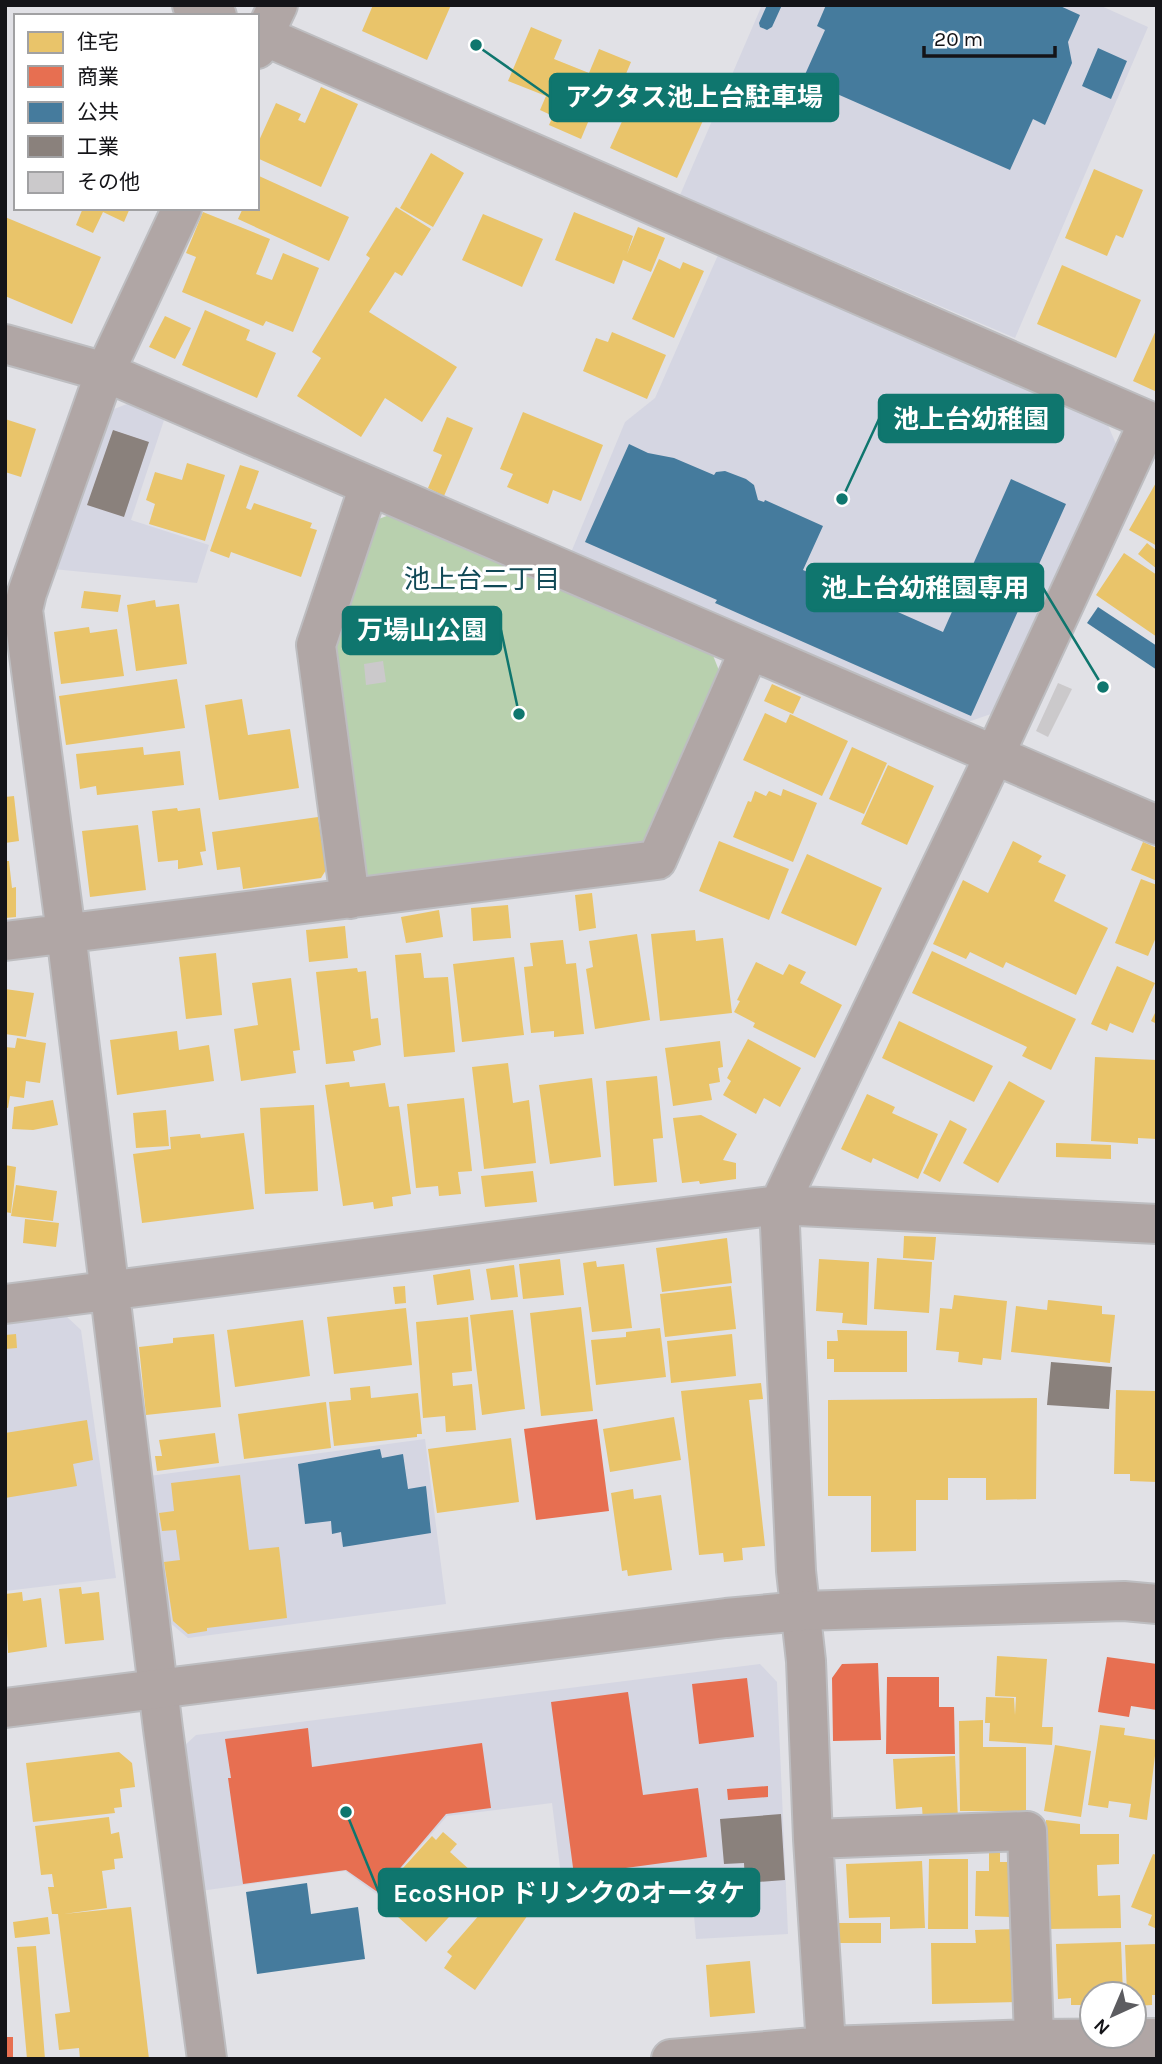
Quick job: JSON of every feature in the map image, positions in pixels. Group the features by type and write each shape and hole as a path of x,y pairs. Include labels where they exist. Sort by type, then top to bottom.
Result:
{"street":[{"path":"192,5 212,14"},
{"path":"264,31 1153,422 779,1205 796,1571 802,1611 813,1839 841,2052"},
{"path":"181,210 105,372 27,593 14,611 66,933 159,1689 208,2059"},
{"path":"5,344 105,372 1157,825"},
{"path":"351,899 316,645 369,486"},
{"path":"5,941 657,860 749,651"},
{"path":"5,1304 779,1205 1157,1224"},
{"path":"5,1709 726,1618 802,1611 1124,1601 1157,1604"},
{"path":"813,1839 1027,1831 1034,2039"},
{"path":"671,2059 841,2052 1034,2039 1157,2038"}],"shaded area":[{"path":"762,5 1099,5 1148,27 1015,338 680,195"},
{"path":"718,255 1107,423 1116,444 991,714 962,724 570,555 625,422 655,398"},
{"path":"132,402 165,417 131,520 209,545 197,583 53,569 109,411"},
{"path":"65,1315 81,1330 116,1578 5,1591 5,1323"},
{"path":"425,1439 446,1604 188,1638 168,1621 149,1476"},
{"path":"760,1664 777,1682 788,1934 696,1939 691,1880 563,1891 552,1803 447,1816 378,1895 345,1871 200,1891 183,1747 196,1735"}],"green space":[{"path":"392,514 712,653 720,673 652,833 638,846 372,878 354,863 327,649 368,523"}],"building: 住宅":[{"path":"373,5 451,5 427,60 362,31"},
{"path":"531,27 562,40 554,59 589,73 599,49 631,62 606,121 591,115 581,139 549,125 553,116 540,110 546,96 508,81"},
{"path":"639,84 706,114 677,178 610,148"},
{"path":"321,87 358,104 321,187 259,159 259,141 276,103 301,114 298,120 305,123"},
{"path":"431,153 464,173 433,227 400,208"},
{"path":"1094,169 1143,190 1123,238 1116,235 1107,256 1065,238"},
{"path":"259,176 349,217 329,261 238,219 242,210 259,210"},
{"path":"396,207 431,229 402,276 395,272 369,312 457,367 422,422 385,398 361,437 297,396 321,358 312,352 370,258 366,255"},
{"path":"82,210 129,210 124,222 103,212 93,233 76,225"},
{"path":"203,212 270,239 256,274 272,280 283,253 319,268 293,332 266,321 263,326 182,292 196,257 186,253"},
{"path":"574,212 633,236 627,254 638,227 665,238 651,272 623,260 614,284 555,260"},
{"path":"483,214 543,239 522,287 462,260"},
{"path":"5,217 101,257 72,324 5,296"},
{"path":"659,259 680,269 683,262 704,271 674,338 632,319"},
{"path":"1062,265 1141,300 1116,358 1037,324"},
{"path":"205,310 250,330 246,340 276,353 257,398 182,365"},
{"path":"165,316 191,328 175,359 149,347"},
{"path":"1157,328 1157,392 1133,381"},
{"path":"612,332 666,355 647,399 583,371 596,338 608,342"},
{"path":"523,412 603,445 581,501 553,490 548,504 507,487 513,474 500,469"},
{"path":"447,417 473,428 444,496 428,488 442,455 433,451"},
{"path":"5,419 36,429 21,477 5,472"},
{"path":"187,463 225,475 205,541 149,524 155,504 146,500 155,472 182,480"},
{"path":"240,465 259,471 246,508 251,510 254,503 312,523 310,528 317,530 301,577 231,552 229,558 210,551"},
{"path":"1157,481 1157,546 1129,530"},
{"path":"1147,543 1157,551 1157,569 1138,554"},
{"path":"1124,553 1157,575 1157,637 1096,595"},
{"path":"84,591 121,595 118,612 81,608"},
{"path":"155,600 156,607 179,604 187,664 136,671 127,605"},
{"path":"89,627 90,633 117,629 124,676 61,684 54,632"},
{"path":"177,679 185,728 66,745 59,696"},
{"path":"772,684 801,697 793,714 764,701"},
{"path":"242,699 248,735 290,729 299,788 219,800 205,705"},
{"path":"765,713 786,723 790,714 848,741 822,796 743,760"},
{"path":"143,747 144,755 180,751 184,785 97,795 96,786 80,789 76,754"},
{"path":"852,747 887,763 864,814 829,799"},
{"path":"888,765 934,786 907,845 861,824"},
{"path":"783,789 817,803 793,862 733,837 755,791 766,796 769,791 781,796"},
{"path":"14,796 19,841 5,843 5,797"},
{"path":"177,808 178,811 200,808 206,851 200,852 203,865 178,869 178,860 158,862 152,811"},
{"path":"318,817 326,870 321,878 243,889 240,867 217,870 212,832"},
{"path":"138,825 146,890 90,897 82,831"},
{"path":"719,841 789,869 769,920 699,891"},
{"path":"1013,841 1042,856 1038,862 1066,875 1054,901 1108,928 1076,995 1006,962 1003,968 970,952 966,959 933,944 963,880 988,893"},
{"path":"1143,842 1157,848 1157,881 1131,870"},
{"path":"807,854 882,888 856,946 781,913"},
{"path":"5,861 9,861 12,888 16,887 16,917 5,918"},
{"path":"1141,879 1157,885 1157,935 1148,956 1115,943"},
{"path":"592,893 596,928 579,931 575,895"},
{"path":"508,905 511,938 473,941 471,908"},
{"path":"439,910 443,937 406,943 401,917"},
{"path":"345,926 348,958 309,962 306,930"},
{"path":"695,930 696,941 723,938 732,1013 660,1021 651,934"},
{"path":"637,934 650,1020 595,1029 586,969 593,967 589,941"},
{"path":"563,940 566,964 576,963 584,1034 554,1037 554,1031 531,1033 524,967 533,966 530,943"},
{"path":"932,951 1076,1019 1051,1070 1022,1056 1027,1047 912,993"},
{"path":"216,953 222,1015 186,1019 179,957"},
{"path":"421,953 424,978 448,977 455,1052 404,1057 395,955"},
{"path":"514,957 524,1035 462,1042 453,964"},
{"path":"756,962 783,975 789,964 806,972 800,983 842,1005 815,1058 753,1027 755,1023 734,1012"},
{"path":"1117,966 1155,983 1133,1033 1110,1023 1107,1031 1091,1024"},
{"path":"357,968 358,972 366,971 371,1019 378,1018 381,1045 353,1051 355,1061 326,1064 316,972"},
{"path":"291,978 300,1050 293,1051 296,1073 241,1081 234,1029 258,1025 252,983"},
{"path":"5,989 34,993 26,1037 5,1034"},
{"path":"1157,1009 1157,1024 1151,1021"},
{"path":"899,1021 993,1066 974,1102 882,1058"},
{"path":"177,1031 179,1050 209,1045 214,1081 117,1095 110,1040"},
{"path":"17,1038 46,1043 40,1083 26,1081 24,1098 10,1096 8,1108 5,1107 5,1047 15,1048"},
{"path":"748,1039 801,1068 780,1107 764,1098 756,1114 723,1095 731,1081 727,1078"},
{"path":"720,1041 723,1067 718,1068 720,1082 709,1084 712,1100 673,1106 665,1048"},
{"path":"1095,1057 1157,1060 1157,1139 1138,1138 1138,1144 1091,1141"},
{"path":"508,1063 513,1103 529,1100 536,1163 484,1169 472,1067"},
{"path":"657,1076 663,1138 653,1139 657,1182 614,1186 606,1081"},
{"path":"592,1078 601,1157 550,1164 539,1085"},
{"path":"1009,1081 1045,1101 998,1183 963,1163"},
{"path":"349,1082 350,1087 385,1083 389,1107 399,1106 411,1194 392,1197 393,1206 374,1209 373,1202 343,1206 325,1085"},
{"path":"867,1094 895,1107 892,1113 938,1134 918,1179 873,1158 871,1163 841,1149"},
{"path":"464,1098 472,1171 458,1172 461,1194 439,1196 438,1186 416,1188 407,1104"},
{"path":"53,1100 58,1125 33,1130 12,1129 14,1107"},
{"path":"314,1105 318,1191 265,1194 260,1108"},
{"path":"166,1110 169,1146 136,1148 133,1113"},
{"path":"701,1115 737,1134 723,1160 736,1163 736,1179 700,1184 699,1181 682,1183 673,1118"},
{"path":"950,1120 967,1129 940,1182 923,1173"},
{"path":"244,1133 254,1209 142,1223 133,1154 171,1149 170,1137 200,1134 201,1138"},
{"path":"1056,1143 1111,1145 1111,1159 1056,1157"},
{"path":"5,1165 16,1167 11,1213 5,1212"},
{"path":"533,1171 537,1202 485,1207 481,1176"},
{"path":"16,1185 57,1191 53,1221 11,1216"},
{"path":"25,1219 59,1223 56,1247 23,1243"},
{"path":"904,1236 936,1237 934,1260 903,1258"},
{"path":"727,1238 732,1283 662,1292 656,1248"},
{"path":"877,1258 932,1262 929,1313 874,1309"},
{"path":"560,1259 564,1295 523,1299 519,1264"},
{"path":"819,1259 869,1262 867,1325 842,1323 843,1313 816,1311"},
{"path":"596,1261 597,1267 624,1264 632,1328 592,1332 583,1263"},
{"path":"514,1265 518,1297 491,1300 486,1269"},
{"path":"470,1269 474,1300 437,1305 433,1275"},
{"path":"405,1286 406,1303 395,1304 393,1287"},
{"path":"731,1286 736,1329 665,1337 660,1294"},
{"path":"954,1295 1007,1301 1001,1360 983,1358 982,1365 958,1362 959,1352 936,1350 940,1308 952,1309"},
{"path":"1048,1300 1102,1306 1102,1314 1115,1315 1110,1363 1011,1352 1016,1306 1047,1310"},
{"path":"581,1307 593,1411 541,1416 530,1313"},
{"path":"406,1308 412,1365 334,1374 327,1317"},
{"path":"513,1310 525,1409 482,1415 470,1315"},
{"path":"468,1317 472,1371 452,1373 453,1386 472,1384 476,1430 446,1432 445,1416 423,1418 416,1322"},
{"path":"303,1320 310,1376 235,1387 227,1330"},
{"path":"660,1328 666,1377 596,1385 591,1340 626,1337 626,1332"},
{"path":"837,1330 907,1331 907,1372 834,1372 834,1359 827,1359 827,1341 838,1341"},
{"path":"16,1334 17,1348 5,1349 5,1335"},
{"path":"214,1334 221,1407 146,1415 139,1347 173,1343 173,1338"},
{"path":"732,1334 736,1376 671,1383 667,1341"},
{"path":"761,1383 763,1399 749,1400 765,1546 742,1548 743,1560 724,1562 723,1553 699,1555 681,1391"},
{"path":"370,1386 371,1398 418,1393 422,1434 417,1434 417,1437 334,1446 329,1402 351,1400 350,1388"},
{"path":"1116,1390 1157,1391 1157,1482 1130,1481 1130,1474 1114,1474"},
{"path":"1037,1398 1036,1499 986,1500 986,1478 948,1478 948,1500 916,1500 916,1551 871,1552 871,1496 828,1496 828,1400"},
{"path":"326,1402 331,1448 244,1459 238,1414"},
{"path":"674,1417 681,1460 610,1472 603,1429"},
{"path":"87,1420 93,1460 73,1464 77,1486 5,1498 5,1433"},
{"path":"215,1433 219,1463 157,1471 155,1456 162,1456 159,1440"},
{"path":"511,1438 519,1502 437,1513 428,1449"},
{"path":"240,1475 249,1550 279,1547 287,1618 207,1628 207,1631 188,1634 173,1621 164,1562 180,1560 176,1530 162,1531 159,1513 174,1511 171,1483"},
{"path":"633,1489 634,1499 661,1495 672,1570 628,1576 627,1570 622,1571 611,1493"},
{"path":"81,1587 82,1594 99,1592 104,1640 65,1644 59,1589"},
{"path":"22,1592 23,1601 41,1598 47,1647 8,1653 5,1594"},
{"path":"997,1656 1047,1659 1042,1727 1053,1727 1052,1745 989,1741 990,1723 985,1723 986,1697 1014,1698 1015,1715 1016,1697 995,1696"},
{"path":"983,1720 983,1747 1026,1747 1026,1811 960,1811 959,1721"},
{"path":"1100,1725 1125,1728 1124,1735 1157,1740 1147,1820 1129,1817 1131,1804 1109,1801 1108,1808 1088,1805"},
{"path":"1055,1745 1091,1751 1081,1817 1044,1811"},
{"path":"119,1752 132,1763 135,1787 120,1789 122,1807 114,1808 115,1813 33,1822 26,1763"},
{"path":"955,1756 958,1819 923,1821 922,1807 896,1809 893,1759"},
{"path":"109,1817 111,1834 119,1832 123,1858 114,1859 115,1869 102,1871 107,1908 64,1914 131,1907 149,2059 80,2059 79,2048 59,2050 55,2014 70,2012 58,1914 52,1914 48,1887 54,1887 52,1874 41,1875 35,1826"},
{"path":"1046,1820 1080,1824 1080,1834 1119,1834 1119,1864 1097,1865 1098,1896 1120,1895 1121,1928 1046,1929"},
{"path":"443,1832 457,1844 450,1852 482,1881 426,1942 398,1917 404,1910 383,1890 432,1836 436,1840"},
{"path":"989,1852 1000,1853 1000,1862 1013,1862 1011,1917 975,1916 976,1871 989,1871"},
{"path":"1153,1854 1157,1855 1157,1929 1148,1925 1152,1915 1131,1907"},
{"path":"929,1859 968,1859 968,1929 928,1929"},
{"path":"922,1861 925,1928 890,1929 890,1917 849,1918 846,1864"},
{"path":"513,1889 535,1905 475,1990 444,1968 452,1956 447,1952 487,1906 497,1912"},
{"path":"48,1917 50,1934 15,1938 13,1922"},
{"path":"838,1923 881,1923 881,1943 838,1943"},
{"path":"1018,1929 1019,2002 932,2004 931,1943 976,1943 975,1930"},
{"path":"1121,1942 1122,1980 1078,1980 1078,2005 1071,2005 1071,1998 1058,1999 1056,1944"},
{"path":"1157,1944 1157,1995 1152,1995 1152,2005 1148,2005 1148,1980 1126,1980 1125,1945"},
{"path":"36,1946 45,2059 27,2059 17,1947"},
{"path":"750,1961 755,2013 710,2017 706,1965"}],"building: 商業":[{"path":"597,1419 609,1511 536,1520 524,1429"},
{"path":"1107,1657 1157,1664 1157,1710 1131,1706 1129,1717 1098,1712"},
{"path":"878,1663 881,1740 833,1741 832,1678 842,1664"},
{"path":"887,1677 939,1677 939,1707 954,1707 955,1754 886,1754"},
{"path":"747,1678 754,1737 699,1744 692,1684"},
{"path":"628,1692 643,1795 698,1788 707,1857 574,1875 551,1702"},
{"path":"308,1728 312,1767 482,1743 491,1808 446,1814 379,1893 346,1870 243,1884 225,1739"},
{"path":"768,1786 768,1797 728,1800 727,1789"},
{"path":"5,2037 13,2037 13,2059 5,2059"}],"building: 公共":[{"path":"767,5 782,5 772,27 767,30 760,27 759,23"},
{"path":"826,5 1058,5 1080,15 1068,42 1072,63 1045,125 1033,119 1010,170 803,79 825,30 817,26"},
{"path":"1098,48 1127,61 1111,99 1082,86"},
{"path":"629,444 648,453 674,458 714,475 716,472 725,471 746,479 754,485 758,500 765,500 823,526 803,570 943,632 1011,479 1066,504 971,716 715,603 717,600 585,542"},
{"path":"1098,607 1157,646 1157,670 1087,623"},
{"path":"380,1449 382,1458 403,1454 408,1489 426,1486 431,1533 343,1547 341,1532 332,1534 331,1521 305,1524 298,1464"},
{"path":"307,1883 311,1914 358,1907 365,1959 257,1974 246,1892"}],"building: 工業":[{"path":"113,430 149,442 124,517 87,505"},
{"path":"1051,1362 1112,1367 1109,1409 1047,1405"},
{"path":"781,1814 785,1880 745,1883 744,1863 724,1864 720,1819"}],"building: その他":[{"path":"383,661 386,682 366,685 364,664"},
{"path":"1058,683 1072,689 1048,737 1036,731"}],"place":[{"name":"アクタス池上台駐車場","path":"476,45"},
{"name":"池上台幼稚園","path":"842,499"},
{"name":"池上台幼稚園専用","path":"1103,687"},
{"name":"万場山公園","path":"519,714"},
{"name":"EcoSHOP ドリンクのオータケ","path":"346,1812"}],"district":[{"name":"池上台二丁目","path":"482,579"}]}
